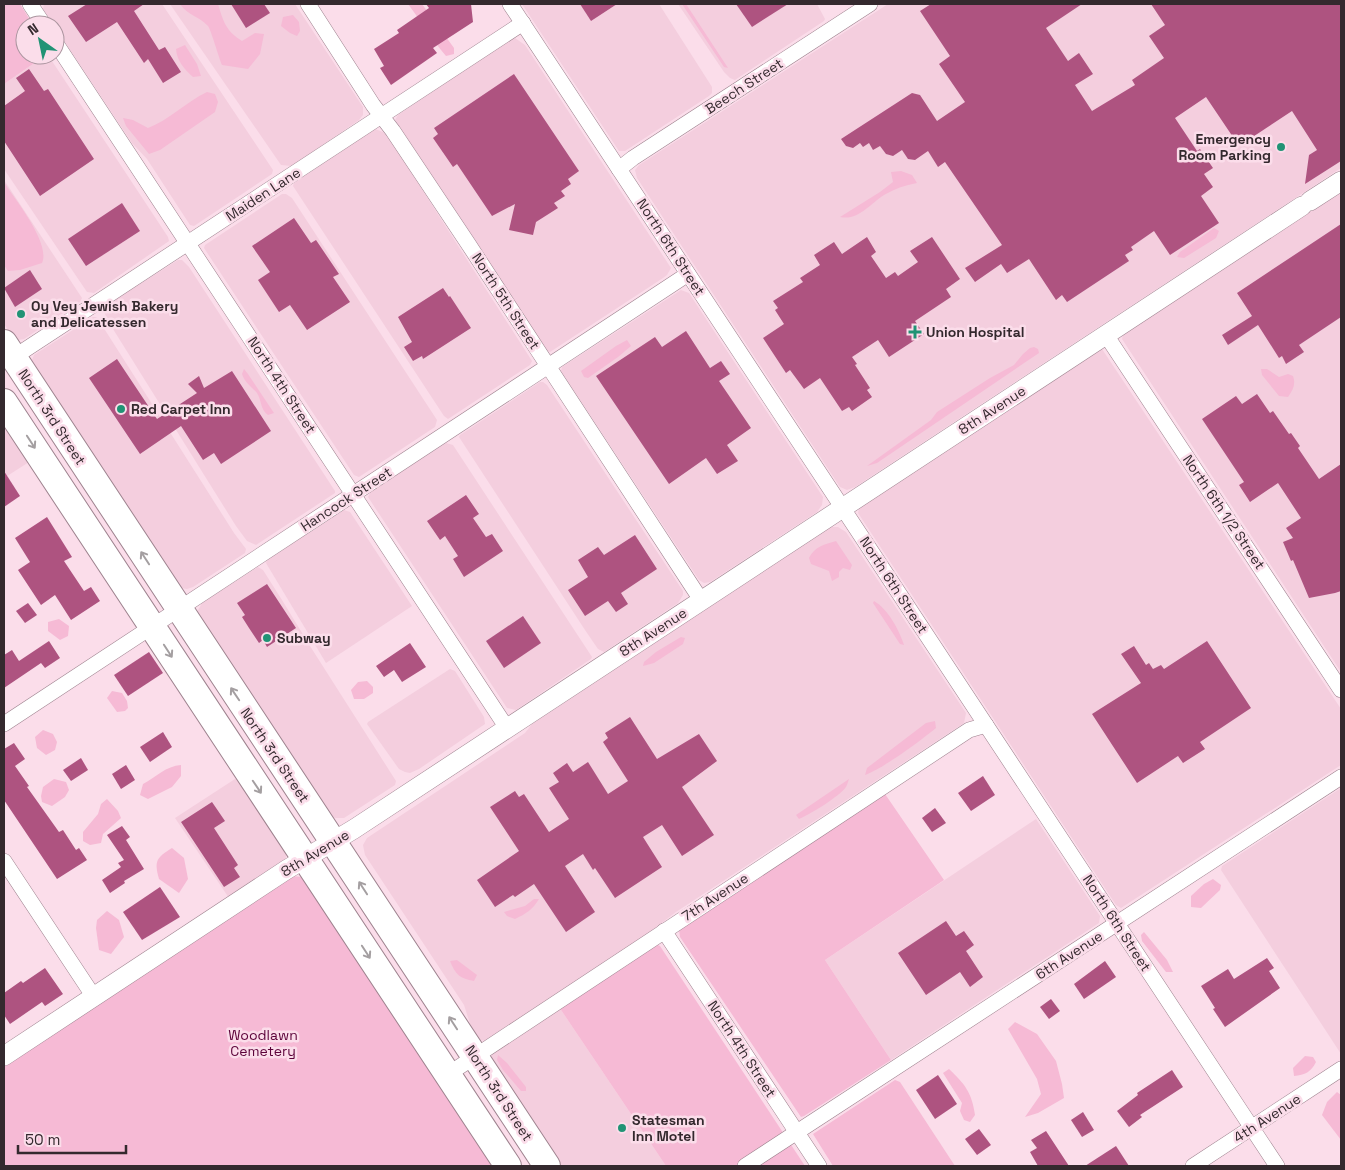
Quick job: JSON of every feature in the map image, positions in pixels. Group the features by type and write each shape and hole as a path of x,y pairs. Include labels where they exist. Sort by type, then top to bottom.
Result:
{"highway":[{"name":"North 3rd Street","path":"7,355 178,608 547,1166"},
{"path":"4,402 508,1166"}],"street":[{"path":"30,4 37,15"},
{"name":"North 5th Street","path":"308,4 423,175 701,600"},
{"name":"North 6th Street","path":"510,4 1277,1166"},
{"name":"Beech Street","path":"619,169 870,4"},
{"name":"Maiden Lane","path":"7,355 189,243 523,23"},
{"name":"North 4th Street","path":"65,57 507,728"},
{"name":"8th Avenue","path":"4,1056 1341,181"},
{"name":"Hancock Street","path":"4,724 688,274"},
{"name":"North 6th 1/2 Street","path":"1106,335 1341,690"},
{"name":"7th Avenue","path":"447,1075 969,730 986,724"},
{"name":"6th Avenue","path":"745,1166 1341,777"},
{"path":"4,862 94,997"},
{"name":"North 4th Street","path":"664,932 819,1166"},
{"name":"4th Avenue","path":"1193,1166 1341,1069"}],"shaded area":[{"path":"44,4 162,4 273,170 272,174 194,226 190,225 147,159 132,143 65,42 65,15 47,15 43,9"},
{"path":"170,4 295,4 363,107 363,115 359,120 292,166 281,165"},
{"path":"522,4 659,4 712,87 712,93 625,151 619,151"},
{"path":"678,4 817,4 825,19 735,80 724,72"},
{"name":"Union Hospital","path":"888,4 1341,4 1341,168 855,487 847,490 840,487 637,178 635,170 639,165"},
{"path":"515,38 525,45 671,268 663,278 550,352 547,351 395,120 398,115 509,40"},
{"path":"32,65 55,65 169,241 94,293 87,292 4,169 4,84"},
{"path":"375,129 383,132 389,138 532,361 530,365 448,419 444,416 293,186 294,183"},
{"path":"4,180 82,298 80,302 24,339 18,340 12,336 4,324"},
{"path":"1341,191 1341,672 1122,339 1123,335"},
{"path":"282,194 292,198 437,420 435,427 359,477 354,475 204,248 205,245"},
{"path":"178,260 182,260 189,267 335,491 335,493 256,545 247,541 236,526 104,312 107,305"},
{"path":"681,290 689,293 823,497 822,505 817,512 710,582 704,583 699,580 561,371 562,367"},
{"path":"93,317 98,319 246,549 245,553 193,587 181,588 31,362 34,355"},
{"path":"1102,349 1341,709 1341,765 1121,908 1116,905 858,513 863,505"},
{"path":"540,382 547,385 683,591 683,595 678,603 604,652 598,649 585,630 459,437"},
{"path":"4,423 29,462 4,478"},
{"path":"446,443 453,445 592,657 516,710 507,708 368,497 371,491"},
{"path":"344,510 350,512 412,606 326,663 266,563 267,560"},
{"path":"830,527 838,527 846,532 966,713 964,723 676,912 634,944 486,1041 479,1040 473,1033 464,1005 365,855 363,845 367,838 525,733 532,724"},
{"path":"258,567 263,570 396,781 395,785 344,818 335,818 330,815 197,612 202,603"},
{"path":"450,669 455,671 484,717 485,724 419,769 410,773 405,772 399,769 367,724"},
{"path":"235,779 238,779 286,852 286,857 284,862 229,898 175,818"},
{"path":"1341,788 1341,1054 1221,870 1222,866"},
{"path":"1036,819 1100,916 1099,923 891,1060 825,960"},
{"path":"559,1007 666,1166 560,1166 497,1071 492,1060 492,1055 499,1047"}],"green space":[{"path":"4,4 20,4 27,15 15,15 15,65 32,65 4,84"},
{"path":"180,4 218,4 226,25 242,41 255,33 264,34 260,54 248,69 222,65 208,26 186,11"},
{"path":"408,4 422,4 454,48 454,54 446,56"},
{"path":"682,4 686,4 728,68 724,67"},
{"path":"293,15 299,22 300,31 297,36 281,26 283,17"},
{"path":"185,45 197,64 201,76 193,77 179,61 176,49"},
{"path":"207,92 215,94 218,102 215,112 160,150 149,154 126,126 123,118 133,120 148,128 156,125"},
{"path":"901,171 912,175 917,183 888,193 864,211 852,217 840,217 893,182 891,172"},
{"path":"4,182 37,233 43,255 42,263 20,270 8,271 4,265"},
{"path":"1214,228 1219,231 1216,238 1184,258 1177,257 1180,252"},
{"path":"627,340 631,346 588,378 584,377 581,371"},
{"path":"1034,347 1038,349 1039,353 877,463 867,466 931,420 937,412 1014,365 1023,354"},
{"path":"244,369 274,413 268,415 264,410 259,396 243,377"},
{"path":"1261,369 1267,369 1279,377 1288,374 1293,376 1294,387 1288,397 1279,396 1262,375"},
{"path":"836,541 852,565 850,570 843,568 839,572 839,577 832,581 829,571 811,564 809,558 817,549"},
{"path":"874,601 884,609 892,620 904,645 900,644 873,603"},
{"path":"59,619 69,626 68,636 60,640 48,631 48,622"},
{"path":"681,637 685,638 683,644 654,663 643,666 644,662 656,652"},
{"path":"367,681 373,687 373,693 364,699 354,699 351,690 358,682"},
{"path":"112,691 122,693 127,701 128,708 125,711 117,712 107,698"},
{"path":"935,721 936,728 912,747 873,772 865,775 867,768 926,723"},
{"path":"43,730 53,734 57,742 55,750 46,755 37,748 35,737"},
{"path":"181,765 181,776 172,787 148,799 140,795 143,784 166,770"},
{"path":"54,779 66,782 69,790 65,797 52,806 42,802 41,796 43,787"},
{"path":"849,779 843,791 824,805 799,819 796,815"},
{"path":"885,794 944,880 825,960 891,1060 801,1117 680,937 679,930"},
{"path":"107,799 118,811 121,818 103,834 101,843 90,845 83,841 83,832 98,814 101,804"},
{"path":"172,848 184,858 188,879 179,893 159,879 157,868 160,857"},
{"name":"Woodlawn Cemetery","path":"291,876 303,877 493,1166 4,1166 4,1066"},
{"path":"1213,879 1221,885 1220,890 1201,908 1191,907 1191,896 1204,884"},
{"path":"534,899 539,899 529,911 515,919 507,916 504,912 525,906"},
{"path":"107,911 119,920 124,937 111,954 99,950 96,928 97,920"},
{"path":"1144,932 1167,960 1173,972 1166,972 1142,941 1141,935"},
{"path":"658,945 805,1166 666,1166 559,1007 653,946"},
{"path":"457,960 477,975 474,981 465,979 456,973 450,961"},
{"path":"1015,1022 1037,1034 1056,1061 1064,1098 1038,1113 1025,1117 1041,1094 1037,1079 1008,1029"},
{"path":"498,1055 507,1063 526,1087 526,1091 521,1091 503,1070 497,1060"},
{"path":"1305,1056 1313,1057 1316,1062 1307,1072 1294,1076 1293,1068"},
{"path":"949,1069 970,1095 975,1115 970,1122 964,1120 960,1111 962,1103 943,1073"},
{"path":"895,1080 900,1082 955,1166 833,1166 813,1134"},
{"path":"1337,1092 1341,1095 1341,1140 1322,1115 1327,1102"}],"building":[{"path":"87,4 144,4 134,11 159,50 165,47 181,72 163,83 148,59 144,63 117,22 86,42 68,16"},
{"path":"231,4 264,4 270,13 246,28"},
{"path":"426,4 471,4 473,22 433,48 437,53 391,85 380,68 384,66 374,49 399,33 397,30 429,8"},
{"path":"580,4 617,4 591,21"},
{"path":"736,4 788,4 752,27"},
{"name":"Union Hospital","path":"931,4 1082,4 1046,28 1068,61 1079,53 1093,74 1075,85 1092,111 1135,85 1132,80 1164,58 1149,36 1165,25 1151,4 1341,4 1341,161 1305,184 1309,155 1317,150 1292,111 1239,146 1206,97 1175,118 1197,151 1200,149 1213,168 1204,174 1213,187 1201,196 1219,223 1170,255 1154,231 1131,247 1133,250 1125,255 1129,261 1067,302 1062,295 1056,300 1029,259 1007,273 1001,264 975,282 965,268 1002,245 945,162 938,167 928,151 915,160 908,159 902,150 893,156 886,154 880,146 873,150 869,143 863,147 860,143 853,148 846,146 841,139 912,93 920,95 937,121 965,102 939,64 950,56 920,11"},
{"path":"29,69 44,91 48,89 94,159 40,196 4,141 4,106 25,91 16,78"},
{"path":"514,74 579,171 568,179 571,184 561,191 565,196 554,203 558,208 536,222 533,235 509,230 515,204 492,216 457,164 453,167 433,138 438,134 434,128"},
{"path":"122,203 140,231 86,266 68,239"},
{"path":"294,218 311,243 316,240 339,274 333,277 350,302 307,330 290,305 279,312 258,280 270,272 252,246"},
{"path":"1341,224 1341,317 1299,345 1304,352 1286,364 1282,356 1279,358 1258,325 1228,345 1222,335 1252,316 1237,293"},
{"path":"867,237 876,252 871,256 886,278 895,272 898,276 918,262 910,251 932,237 960,279 946,289 951,297 915,321 924,334 889,357 878,340 852,357 870,388 867,390 872,397 852,411 849,407 842,411 820,378 804,389 790,370 786,373 763,338 784,324 775,310 778,308 773,301 803,282 800,278 820,265 814,255 834,242 842,254"},
{"path":"30,270 42,289 15,307 4,288"},
{"path":"443,288 471,328 423,359 422,356 413,361 404,347 412,342 398,317"},
{"path":"686,331 710,368 721,361 730,374 719,381 751,428 727,445 738,461 717,474 706,458 669,484 596,376 655,337 662,347"},
{"path":"117,359 157,419 197,393 188,384 199,376 204,388 232,371 271,431 221,464 214,453 203,460 181,426 140,454 89,378"},
{"path":"1257,394 1270,413 1273,411 1289,434 1291,433 1300,446 1298,448 1319,479 1341,464 1341,591 1309,598 1283,542 1293,538 1286,528 1301,518 1278,483 1250,502 1239,485 1244,482 1202,419 1236,396 1242,404"},
{"path":"4,471 20,496 4,507"},
{"path":"466,495 479,514 473,518 486,537 492,534 503,551 464,577 453,559 458,556 445,536 440,540 427,521"},
{"path":"47,517 72,557 64,561 84,591 91,587 100,601 71,620 55,595 41,605 18,570 30,562 15,538"},
{"path":"635,535 657,569 621,593 628,604 616,612 608,601 585,616 568,590 588,577 578,560 598,547 604,555"},
{"path":"267,584 296,628 267,647 263,640 259,643 242,617 245,615 237,603"},
{"path":"28,603 37,615 25,623 16,611"},
{"path":"523,616 541,643 504,668 486,641"},
{"path":"49,641 60,658 45,668 41,663 4,688 4,655 12,650 19,661"},
{"path":"1207,641 1251,708 1200,742 1205,749 1183,763 1178,756 1137,783 1092,714 1141,683 1121,654 1134,646 1146,665 1149,663 1153,669 1161,665 1164,669"},
{"path":"410,643 426,667 402,682 394,670 384,677 376,666"},
{"path":"149,652 163,673 128,696 114,675"},
{"path":"630,717 657,759 699,734 717,761 682,787 714,835 682,856 662,825 643,837 662,867 615,898 583,854 565,866 595,912 566,932 534,884 515,897 513,895 495,907 477,880 519,851 490,807 515,791 519,797 524,794 549,832 569,819 549,788 559,782 553,773 567,763 573,772 588,762 608,794 628,781 603,742 608,738 605,733"},
{"path":"163,732 172,747 150,762 140,747"},
{"path":"14,743 25,759 15,766 29,786 27,787 59,832 63,830 76,850 79,848 87,860 57,879 4,800 4,749"},
{"path":"81,758 88,770 71,781 63,770"},
{"path":"126,765 135,780 121,789 112,774"},
{"path":"983,776 995,795 971,811 958,793"},
{"path":"212,802 225,821 214,828 238,865 234,868 240,877 224,887 181,822"},
{"path":"935,808 946,823 932,832 922,818"},
{"path":"122,826 130,837 126,840 144,869 124,881 125,883 110,893 102,880 121,867 118,863 124,860 107,835"},
{"path":"160,887 180,917 142,940 123,912"},
{"path":"946,921 956,936 964,931 974,945 966,951 983,977 970,987 960,972 926,995 898,953"},
{"path":"1267,958 1274,968 1269,971 1280,988 1225,1027 1201,986 1228,969 1234,979"},
{"path":"1105,961 1116,977 1084,999 1074,984"},
{"path":"45,968 63,994 45,1006 42,1002 10,1024 4,1015 4,993"},
{"path":"1051,999 1060,1011 1049,1019 1040,1007"},
{"path":"1172,1070 1183,1087 1140,1115 1142,1117 1129,1127 1117,1111 1138,1095 1137,1093"},
{"path":"938,1075 957,1104 935,1119 916,1090"},
{"path":"1083,1112 1094,1130 1082,1137 1071,1120"},
{"path":"979,1129 991,1145 977,1155 965,1139"},
{"path":"1046,1131 1069,1166 1038,1166 1030,1152 1037,1148 1031,1140"},
{"path":"1116,1146 1129,1166 1085,1166"}],"place":[{"name":"Emergency Room Parking","path":"1281,147"},
{"name":"Oy Vey Jewish Bakery and Delicatessen","path":"21,314"},
{"name":"Union Hospital","path":"915,332"},
{"name":"Red Carpet Inn","path":"121,409"},
{"name":"Subway","path":"267,638"},
{"name":"Statesman Inn Motel","path":"622,1128"}]}
